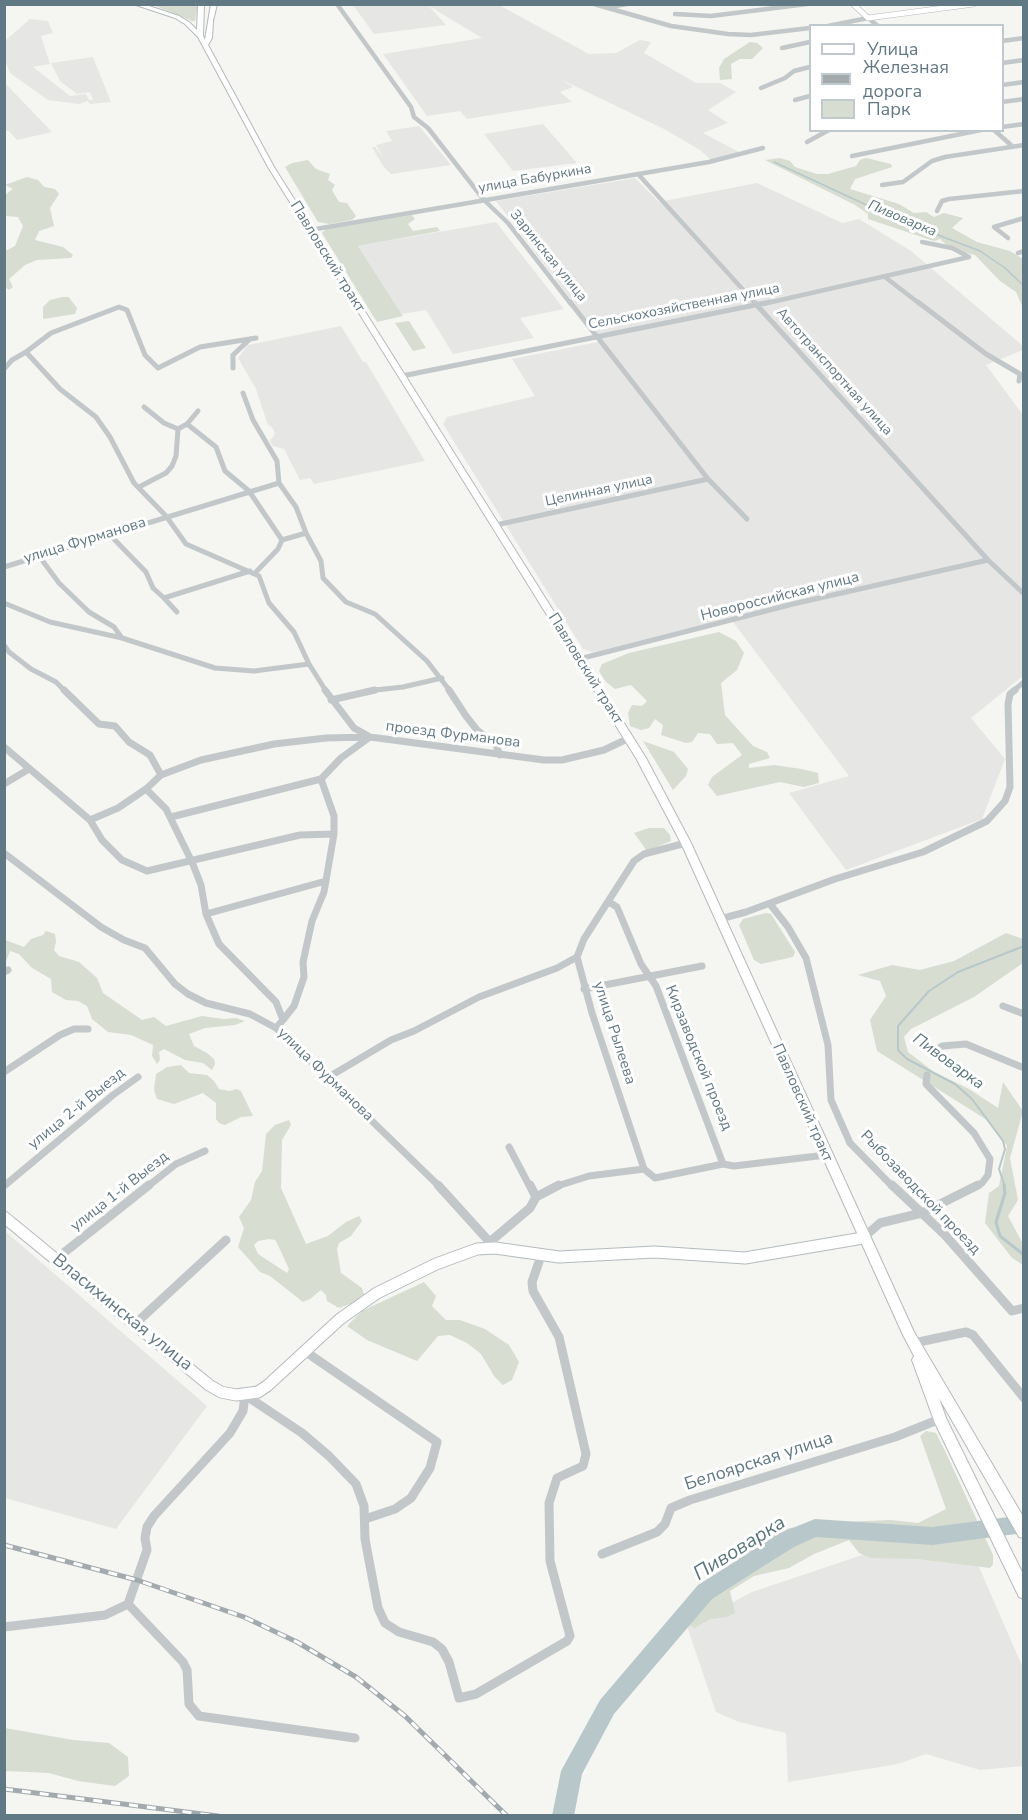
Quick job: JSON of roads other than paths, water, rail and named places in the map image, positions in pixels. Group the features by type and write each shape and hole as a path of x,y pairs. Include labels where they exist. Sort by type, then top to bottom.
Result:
{"main road":[{"name":"Павловский тракт","path":"136,4 177,17 192,27 200,36 252,136 629,738 686,843 863,1238 911,1339 1023,1532"},
{"path":"200,36 201,4"},
{"path":"205,45 209,38 214,4"},
{"name":"Павловский тракт","path":"911,1339 940,1419 1004,1554 1018,1574 1023,1592"},
{"path":"974,1490 982,1477 996,1484"}],"street":[{"name":"Заринская улица","path":"337,4 411,107 414,117 439,141 484,200 508,223 708,479 747,519"},
{"path":"594,4 671,26 728,34 752,35 809,28"},
{"path":"604,8 627,4"},
{"path":"675,14 711,16 807,4"},
{"path":"853,4 876,24"},
{"path":"838,24 974,4"},
{"path":"1004,41 1023,39"},
{"path":"782,48 809,42"},
{"path":"1004,63 1023,60"},
{"path":"761,88 785,78 794,71 809,67"},
{"path":"1004,85 1023,82"},
{"path":"795,100 809,96"},
{"path":"1004,102 1023,99"},
{"path":"1004,127 1023,124"},
{"path":"807,141 825,132"},
{"path":"852,156 971,132"},
{"path":"996,132 1011,145"},
{"path":"882,184 903,182 932,161 945,157 1011,145 1023,145"},
{"name":"улица Бабуркина","path":"310,230 724,159 763,148"},
{"name":"Автотранспортная улица","path":"638,174 988,560 1023,594"},
{"path":"937,211 942,201 949,199 1023,191"},
{"path":"1008,238 994,226 1023,218"},
{"name":"Сельскохозяйственная улица","path":"402,376 756,305 969,257 952,248 922,242"},
{"path":"885,277 986,354 1020,374 1019,381"},
{"path":"4,369 35,343 64,327 118,307 127,310 145,355 158,368 200,347 253,339 233,356 233,368"},
{"name":"улица Фурманова","path":"26,352 60,389 96,417 110,437 129,475 166,516"},
{"path":"4,361 12,360"},
{"path":"243,393 253,420 278,461 279,483 296,507 306,533 323,565 323,578 346,602 375,614 427,661 442,678 477,730 496,745 500,755"},
{"path":"144,407 164,423 178,429"},
{"path":"178,429 187,424 198,411"},
{"path":"187,424 216,447 225,471 249,491 282,540"},
{"path":"140,487 166,473 171,466 176,456 178,429"},
{"name":"Целинная улица","path":"496,525 708,479"},
{"name":"улица Фурманова","path":"4,567 279,483"},
{"path":"166,516 186,544 252,572"},
{"path":"164,598 252,572 278,549 282,540 306,533"},
{"path":"109,534 146,572 153,588 177,612"},
{"path":"39,556 58,583 89,612 114,627 122,638"},
{"name":"Новороссийская улица","path":"579,659 793,604 988,560"},
{"name":"проезд Фурманова","path":"252,572 261,579 269,603 294,632 309,664 331,700 354,728 370,737 500,755 562,760 604,750 629,738"},
{"path":"4,603 50,622 122,638 196,664 254,671 309,664"},
{"path":"4,645 7,653 56,682 99,724 116,726 129,742 150,754 161,775"},
{"path":"331,700 370,690 403,687 442,678"},
{"path":"720,919 922,852 987,821 1005,801 1010,787 1008,704 1011,694 1023,682"},
{"path":"90,820 118,808 146,789 161,775 201,760 274,744 326,738 370,737"},
{"path":"171,817 321,779 341,758 370,737"},
{"path":"4,747 90,820 102,840 122,860 141,869 153,871 300,835 334,834"},
{"path":"4,784 29,769"},
{"path":"276,1028 294,1006 304,977 303,962 312,921 326,881 334,834 334,816 321,779"},
{"path":"146,789 171,817 201,885 206,914 219,944 276,1002 283,1020"},
{"path":"327,1078 391,1040 414,1031 479,997 556,968 577,957 584,939 634,861 644,854 686,843"},
{"name":"улица Фурманова","path":"4,853 101,927 124,940 145,948 160,968 188,994 206,1003 250,1014 276,1028 431,1177 493,1244"},
{"path":"206,914 326,881"},
{"name":"Кирзаводской проезд","path":"609,902 617,907 648,976 656,986 723,1164"},
{"name":"Рыбозаводской проезд","path":"770,904 788,927 806,958 828,1045 831,1100 839,1123 850,1143 945,1235 1012,1311 1023,1308"},
{"name":"улица Рылеева","path":"577,957 584,989 644,1169"},
{"path":"584,989 702,966"},
{"path":"1003,1006 1023,1014"},
{"path":"4,1072 60,1035 74,1029 88,1029"},
{"path":"932,1053 942,1046 966,1044 1023,1068"},
{"path":"493,1244 541,1256 656,1252 745,1258 863,1238 880,1223 922,1213 982,1184 988,1175 990,1159 974,1133 926,1084 927,1075"},
{"name":"улица 2-й Выезд","path":"4,1186 113,1095 138,1077"},
{"path":"508,1147 536,1197"},
{"name":"улица 1-й Выезд","path":"56,1259 176,1164 205,1151"},
{"path":"4,1627 105,1615 128,1604 147,1550 145,1538 147,1527 154,1516 230,1433 243,1411 245,1395 267,1386 340,1319 376,1293 458,1255 493,1244 530,1208 536,1197 553,1187 589,1176 644,1169 655,1178 723,1164 734,1167 826,1155"},
{"name":"Власихинская улица","path":"4,1217 209,1385 230,1395 245,1395 302,1433 356,1484 364,1506 365,1539 373,1585 378,1608 385,1623 399,1632 434,1642 442,1649 449,1662 459,1698 487,1688 567,1641 570,1636 558,1584 550,1561 549,1503 557,1478 583,1466 586,1454 559,1337 533,1291 532,1282 541,1256"},
{"path":"135,1324 226,1240"},
{"path":"911,1339 966,1332 973,1335 1023,1398"},
{"path":"306,1352 437,1442 430,1468 411,1498 395,1509 365,1519"},
{"name":"Белоярская улица","path":"602,1554 657,1532 665,1524 671,1508 690,1500 895,1437 940,1419"},
{"path":"128,1604 183,1662 187,1670 189,1704 199,1716 355,1738"}],"waterway":[{"name":"Пивоварка","path":"774,162 901,221 980,251 1005,268 1024,286"},
{"name":"Пивоварка","path":"1005,1187 999,1169 1005,1149 1003,1141 972,1099 955,1084 907,1059 898,1050 898,1026 929,991 958,972 1024,946"},
{"name":"Пивоварка","path":"1004,1185 1005,1193 996,1222 1000,1236 1024,1255"},
{"name":"Пивоварка","path":"563,1816 572,1771 607,1707 705,1592 755,1560 787,1540 815,1528 932,1536 1024,1524"}],"railway":[{"path":"4,1545 137,1580 244,1617 297,1642 356,1677 405,1716 507,1816"},
{"path":"4,1789 218,1816"}]}
